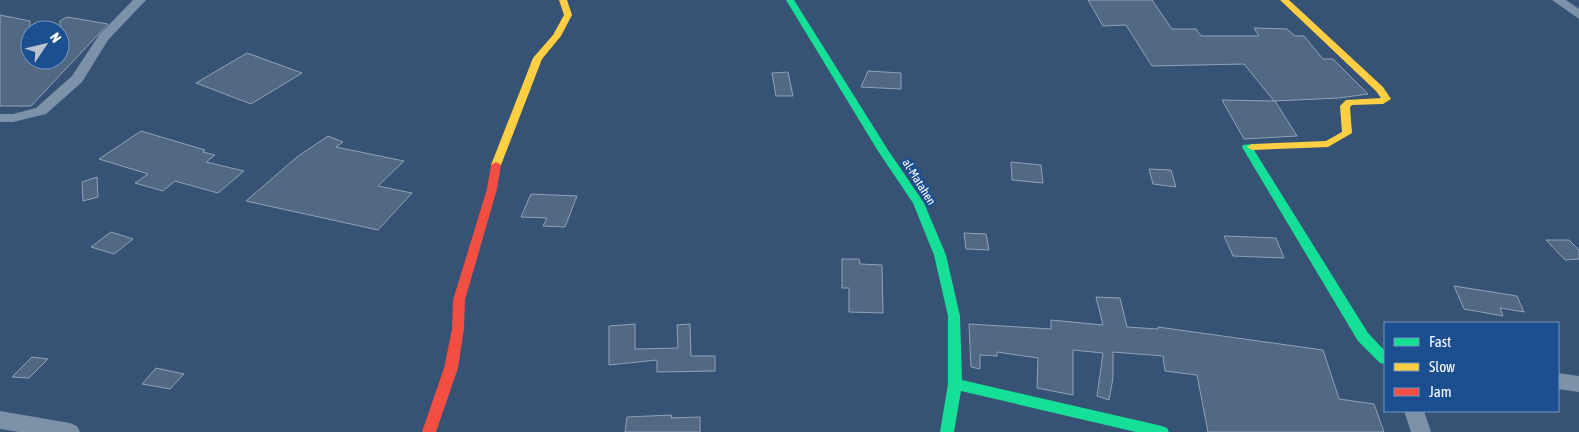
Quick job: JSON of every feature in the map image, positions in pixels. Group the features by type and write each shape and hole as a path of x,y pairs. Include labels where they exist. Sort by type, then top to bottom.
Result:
{"street":[{"path":"0,118 12,118 41,112 77,78 103,38 140,0"},
{"path":"429,432 451,368 458,329 459,300 492,190 493,172 538,58 557,36 568,15 563,0"},
{"name":"al-Matahen","path":"790,0 883,151 918,203 940,255 954,316 955,384 947,432"},
{"path":"1284,0 1380,89 1386,98 1376,101 1349,102 1345,106 1347,133 1328,144 1247,147 1363,337 1384,358"},
{"path":"1558,0 1579,15"},
{"path":"1559,381 1579,384"},
{"path":"955,384 1162,432"},
{"path":"1414,412 1421,432"},
{"path":"0,420 70,432"}],"building":[{"path":"1088,0 1152,0 1172,29 1196,29 1201,36 1259,36 1254,28 1287,29 1295,36 1304,36 1323,59 1333,59 1368,94 1339,98 1274,101 1244,64 1152,66 1126,25 1103,26"},
{"path":"0,15 25,20 20,20 20,70 65,70 31,106 0,106"},
{"path":"67,17 108,24 70,64 70,20 62,20"},
{"path":"247,53 302,73 251,104 196,83"},
{"path":"868,71 901,73 901,89 861,87"},
{"path":"788,72 793,96 776,96 772,73"},
{"path":"1222,100 1275,101 1297,136 1244,139"},
{"path":"141,131 205,150 203,152 215,155 206,162 244,171 218,193 175,181 163,191 135,183 148,174 99,159"},
{"path":"328,136 343,142 336,147 404,161 378,186 412,193 378,230 246,201 297,157"},
{"path":"1011,162 1041,165 1043,183 1012,180"},
{"path":"1149,169 1171,170 1176,187 1153,184"},
{"path":"97,177 98,197 83,201 82,182"},
{"path":"531,194 577,196 565,227 543,226 547,218 521,217"},
{"path":"111,232 133,239 114,254 91,247"},
{"path":"964,233 986,234 989,250 966,249"},
{"path":"1224,236 1276,238 1284,258 1233,256"},
{"path":"1546,240 1569,240 1579,250 1579,259 1565,260"},
{"path":"842,259 859,259 860,264 882,265 883,313 849,312 849,288 842,288"},
{"path":"1454,286 1517,296 1524,312 1500,308 1503,316 1464,309"},
{"path":"1096,297 1120,298 1127,327 1158,329 1158,327 1323,350 1339,399 1374,404 1384,432 1208,432 1197,375 1165,371 1163,356 1113,352 1113,378 1109,400 1097,396 1103,353 1073,350 1073,395 1037,388 1038,358 997,352 997,356 980,355 980,369 971,367 969,324 1051,329 1051,320 1103,325"},
{"path":"635,324 635,349 678,348 677,325 690,324 691,356 715,356 715,371 657,372 657,360 609,365 609,326"},
{"path":"32,357 48,359 29,378 12,377"},
{"path":"156,368 184,374 170,389 142,384"},
{"path":"672,415 671,418 700,417 700,432 625,432 627,417"}],"traffic: fast":[{"path":"790,0 883,151 918,203 940,255 954,316 955,384 947,432"},
{"path":"1252,147 1247,147 1363,337 1384,358"},
{"path":"955,384 1162,432"}],"traffic: slow":[{"path":"496,165 538,58 557,36 568,15 563,0"},
{"path":"1252,147 1328,144 1347,133 1345,106 1349,102 1383,101 1386,99 1380,89 1284,0"}],"traffic: jam":[{"path":"429,432 451,368 458,329 459,300 492,189 496,165"}]}
